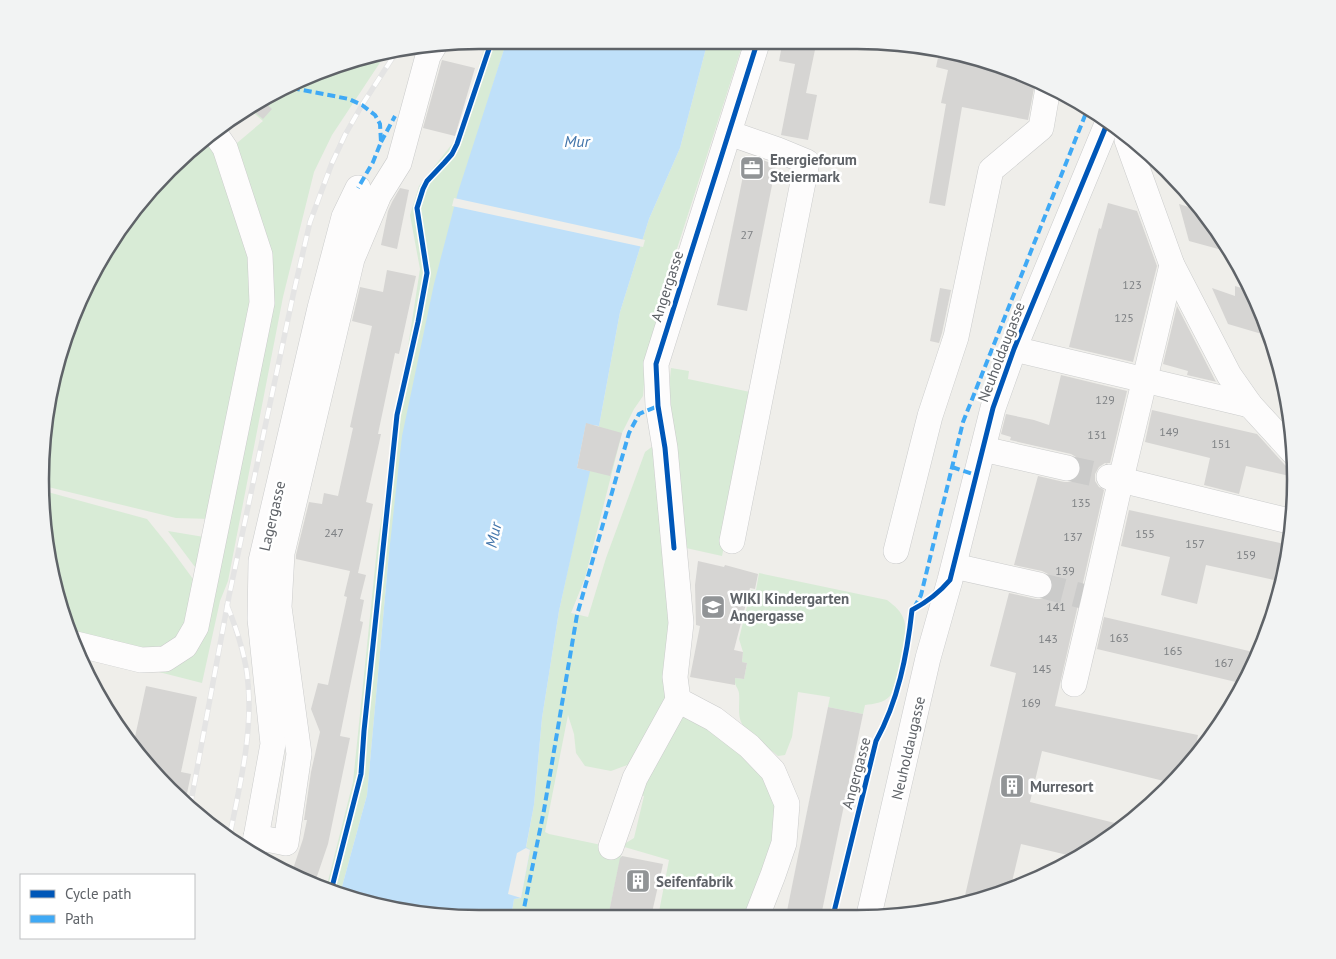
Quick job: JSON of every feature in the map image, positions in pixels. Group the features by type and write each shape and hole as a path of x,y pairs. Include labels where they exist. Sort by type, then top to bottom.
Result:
{"street":[{"name":"Angergasse","path":"678,700 675,676 681,624 665,448 658,406 656,364 755,49"},
{"path":"395,116 431,51"},
{"path":"309,395 352,259 379,195 399,163 431,51"},
{"path":"896,551 930,416 956,337 991,170 1041,128 1047,93"},
{"name":"Neuholdaugasse","path":"870,910 928,658 954,566 993,408 1014,349 1105,128"},
{"path":"729,133 807,162 732,541"},
{"path":"83,646 141,660 165,659 185,646 196,627 262,303 260,255 225,148 218,137"},
{"path":"1129,146 1172,266 1229,375 1250,405 1285,444"},
{"name":"Lagergasse","path":"254,845 273,744 260,619 261,562 309,395 320,308 344,217 358,188"},
{"path":"1074,684 1094,599 1115,478 1144,380 1172,266"},
{"name":"Neuholdaugasse","path":"1014,349 1250,405"},
{"path":"983,449 1067,468"},
{"path":"1115,478 1285,520"},
{"path":"954,566 1039,586"},
{"path":"612,847 635,778 678,700 714,719 749,746 774,771 787,804 784,843 759,910"}],"green space":[{"path":"484,49 504,49 487,104 389,553 367,795 342,887 328,882 353,782 377,548 420,269 410,215 419,186 456,139"},
{"path":"706,49 741,49 665,286 646,362 643,396 622,433 585,578 571,613 588,617 606,558 645,452 653,446 675,626 667,699 641,760 611,771 585,766 576,753 574,734 568,715 545,832 619,850 621,856 609,910 512,910 514,899 521,898 530,850 526,848 534,805 542,718 559,611 599,426 620,312 649,219 680,148"},
{"path":"382,60 332,135 314,172 283,297 228,581 220,601 202,683 151,670 180,659 267,311 233,152 237,143 263,121 253,113 289,93 341,72"},
{"path":"211,143 251,246 256,303 212,519 176,518 49,487 52,423 63,368 72,341 93,289 106,264 121,240 156,195 195,156"},
{"path":"671,368 689,371 688,379 755,393 722,556 686,548 669,389"},
{"path":"49,492 147,519 193,579 196,627 165,659 82,645 63,591 57,564 52,536"},
{"path":"168,531 210,538 198,571"},
{"path":"759,573 887,600 899,611 905,626 902,658 890,696 882,702 865,705 863,714 828,707 830,697 798,692 792,737 785,755 778,756 742,724 739,713 739,693 735,683 735,678 744,679 747,663 742,662 743,652 739,639 751,590 756,590"},
{"path":"683,714 713,725 764,771 780,816 766,873 748,910 659,910 669,860 621,846 634,838 644,796 637,794"}],"water":[{"name":"Mur","path":"504,49 706,49 680,148 649,219 620,312 599,426 586,424 577,468 590,471 559,611 542,718 534,805 526,847 530,850 521,898 514,899 512,910 423,907 368,896 342,887 367,795 389,553 402,436 434,284 458,192"}],"pier":[{"path":"454,198 645,240 643,247 452,206"},
{"path":"526,848 530,850 521,898 508,894 517,853"}],"building":[{"path":"781,49 815,49 806,93 817,95 808,140 781,135 795,64 779,61"},
{"path":"938,57 941,57 968,63 1034,88 1028,120 962,107 945,206 929,203 946,104 941,103 948,70 936,67"},
{"path":"442,60 475,68 455,136 423,128"},
{"path":"267,104 272,109 263,119 255,112"},
{"path":"747,156 776,165 747,311 717,305"},
{"path":"400,188 409,190 397,249 381,245 388,211"},
{"path":"1108,203 1137,211 1157,266 1133,362 1069,347 1099,228 1101,229"},
{"path":"1179,204 1190,207 1221,250 1189,241"},
{"path":"387,270 416,276 399,354 395,353 378,434 381,434 366,502 373,504 358,573 366,575 360,599 364,600 360,621 363,622 340,736 350,738 328,844 317,878 293,868 307,820 304,820 311,772 320,732 311,709 318,683 328,685 347,597 344,596 350,571 296,559 296,555 309,502 322,504 324,493 338,496 353,428 350,427 372,326 352,321 360,287 383,292"},
{"path":"1235,286 1243,288 1261,334 1228,324 1212,288 1235,296"},
{"path":"940,288 951,290 939,343 930,341"},
{"path":"1177,306 1216,382 1187,375 1188,371 1163,364"},
{"path":"1061,375 1127,391 1110,463 1105,463 1099,467 1095,474 1095,481 1104,490 1055,706 1198,735 1196,744 1164,781 1042,751 1030,802 1116,823 1068,855 1021,844 1012,880 965,897 1016,673 990,666 1009,593 1043,599 1049,595 1053,588 1053,580 1048,574 1014,565 1038,476 1071,482 1078,477 1081,471 1081,463 1071,454 1010,440 1011,437 1001,434 1006,414 1049,425"},
{"path":"1152,410 1257,434 1287,467 1287,475 1246,466 1239,494 1204,485 1210,458 1145,442"},
{"path":"586,423 622,433 610,476 577,468"},
{"path":"1129,510 1283,544 1275,580 1206,565 1197,604 1161,595 1170,557 1121,546"},
{"name":"WIKI Kindergarten Angergasse","path":"698,561 724,567 725,565 758,574 755,589 750,588 734,650 743,652 742,662 747,663 744,679 735,678 735,685 690,677 700,626 696,625 695,585"},
{"path":"1104,617 1251,652 1236,682 1097,649"},
{"path":"146,686 197,697 181,772 191,774 187,795 156,764 135,738"},
{"path":"828,707 863,714 822,910 787,910"},
{"name":"Seifenfabrik","path":"622,856 663,864 653,910 609,910"}],"tunnel":[{"path":"1067,468 1109,477"},
{"path":"1039,585 1082,596"}],"railway":[{"path":"191,800 229,596 310,222 332,163 345,135 393,57"},
{"path":"227,605 243,653 247,673 249,702 247,742 231,831"}],"marked path":[{"path":"298,89 349,99 362,105 375,115 380,124 381,142 373,162 358,188"},
{"path":"914,608 921,595 963,422 1085,114"},
{"path":"381,142 395,116"},
{"path":"524,910 544,810 577,615 629,433 639,414 658,406"},
{"path":"952,467 976,475"}],"cycle path":[{"path":"333,884 361,774 397,415 427,273 417,208 427,181 452,154 457,144 489,49"},
{"path":"674,548 665,448 658,406 656,364 755,49"},
{"path":"834,910 876,741 896,694 912,610 932,597 950,580 993,408 1014,349 1105,128"}],"place":[{"name":"Energieforum Steiermark","path":"752,168"},
{"name":"WIKI Kindergarten Angergasse","path":"713,607"},
{"name":"Murresort","path":"1012,786"},
{"name":"Seifenfabrik","path":"638,881"}]}
